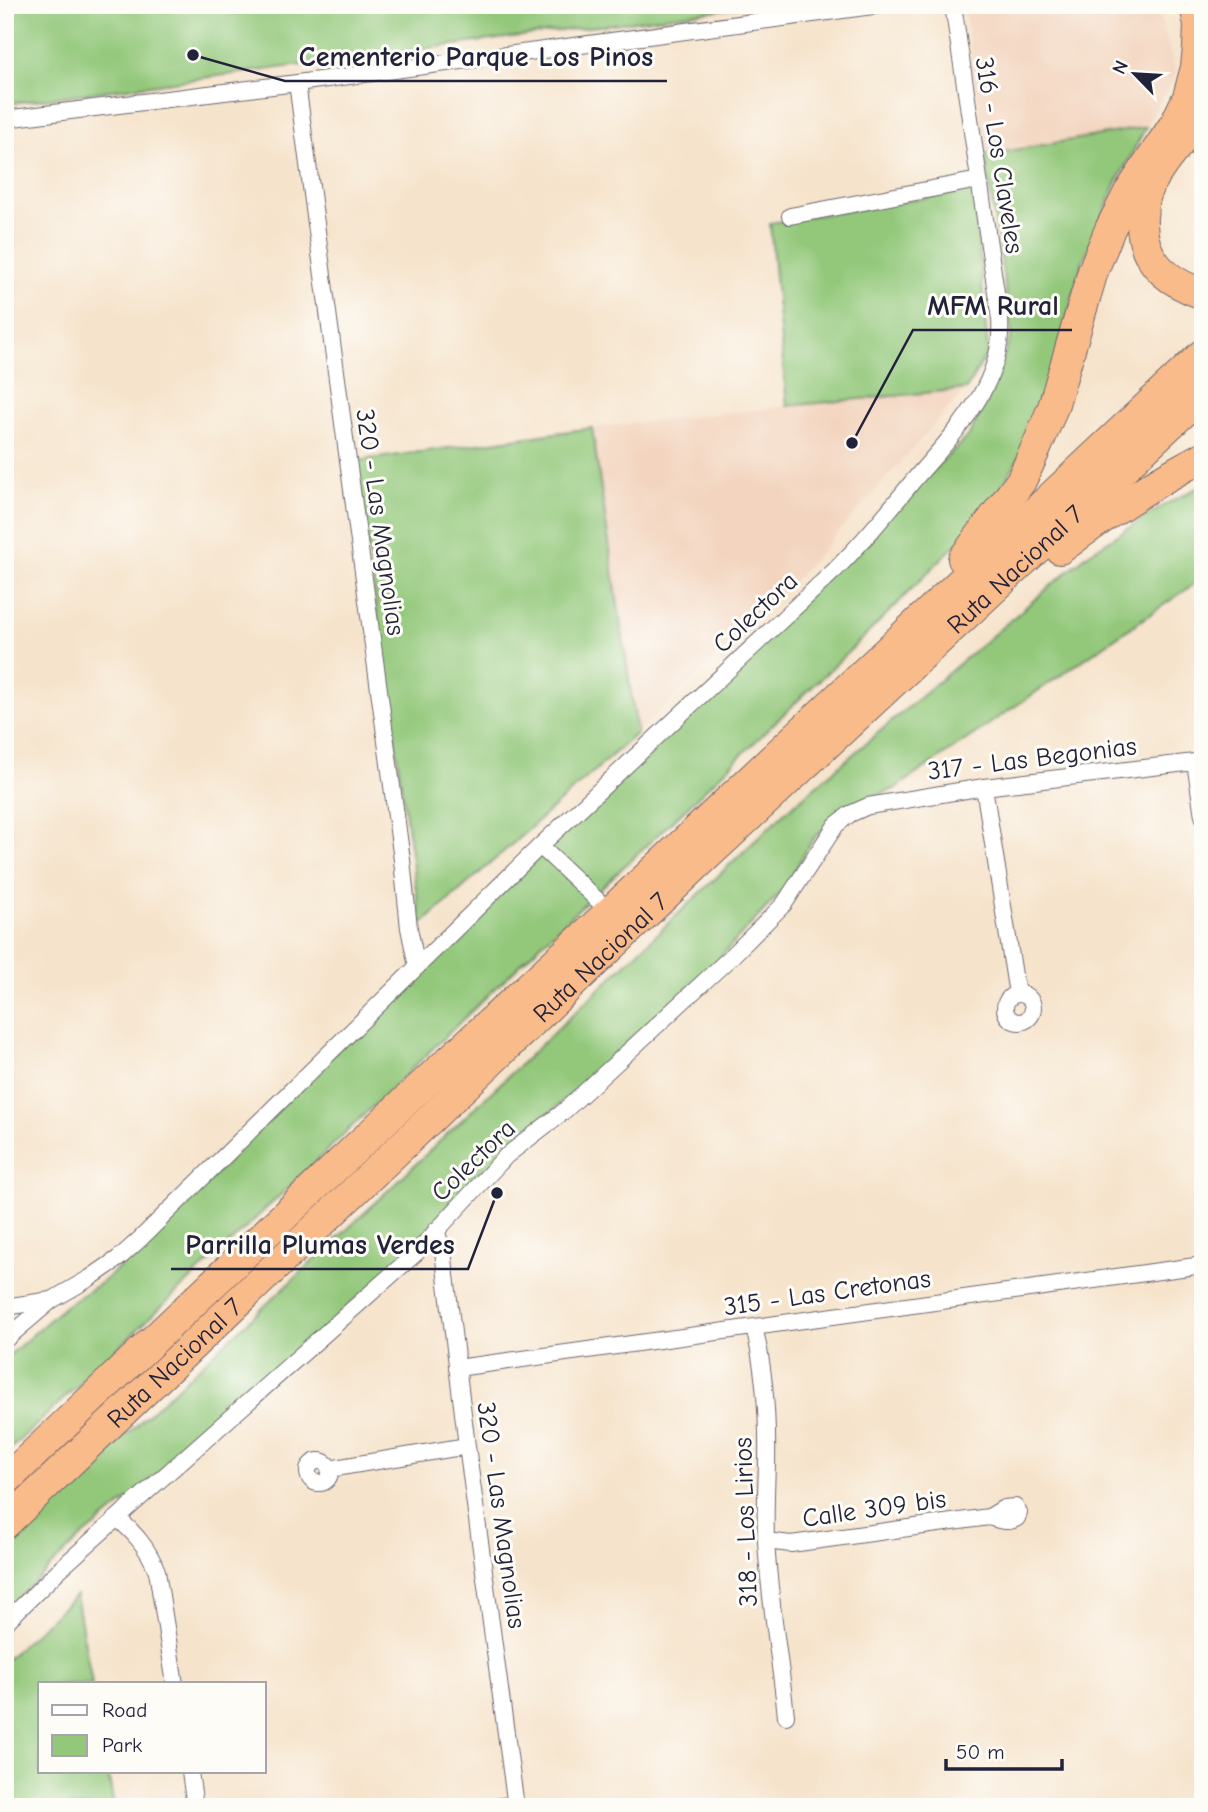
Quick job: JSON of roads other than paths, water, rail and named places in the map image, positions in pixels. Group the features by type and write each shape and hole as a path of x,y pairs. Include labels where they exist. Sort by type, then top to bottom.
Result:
{"highway":[{"path":"888,649 940,583 970,551 1021,481 1053,407 1093,271 1110,229 1128,194 1176,122 1188,97 1198,48 1199,24 1195,5"},
{"path":"1203,118 1175,148 1153,180 1143,201 1141,231 1146,250 1164,274 1183,287 1203,294"},
{"name":"Ruta Nacional 7","path":"5,1481 401,1105 1203,354"},
{"name":"Ruta Nacional 7","path":"5,1524 696,865 1203,394"},
{"path":"947,633 1129,500 1203,457"}],"street":[{"path":"5,119 880,5"},
{"name":"316 - Los Claveles","path":"953,5 1000,320 998,356 982,393"},
{"name":"320 - Las Magnolias","path":"297,83 401,847 409,928 417,967"},
{"path":"790,216 979,180"},
{"name":"Colectora","path":"5,1340 52,1300 90,1278 129,1249 540,846 859,547 969,415 982,393"},
{"path":"1199,761 1203,816"},
{"name":"317 - Las Begonias","path":"868,806 984,787 1199,761"},
{"path":"984,787 1017,994"},
{"name":"Colectora","path":"5,1623 59,1570 416,1253 506,1156 563,1112 733,955 784,904 836,825 850,814 868,806"},
{"path":"540,846 610,912"},
{"name":"320 - Las Magnolias","path":"436,1230 443,1251 516,1805"},
{"name":"315 - Las Cretonas","path":"457,1368 1203,1265"},
{"path":"5,1307 52,1300"},
{"name":"318 - Los Lirios","path":"754,1327 759,1346 766,1414 766,1541 769,1587 786,1716"},
{"path":"329,1469 467,1446"},
{"name":"Calle 309 bis","path":"766,1541 790,1544 989,1517"},
{"path":"117,1518 142,1541 157,1570 175,1682"},
{"path":"190,1773 195,1807"},
{"path":"497,1807 516,1805"}],"place":[{"name":"Cementerio Parque Los Pinos","path":"193,55"},
{"name":"MFM Rural","path":"852,443"},
{"name":"Parrilla Plumas Verdes","path":"497,1193"}]}
